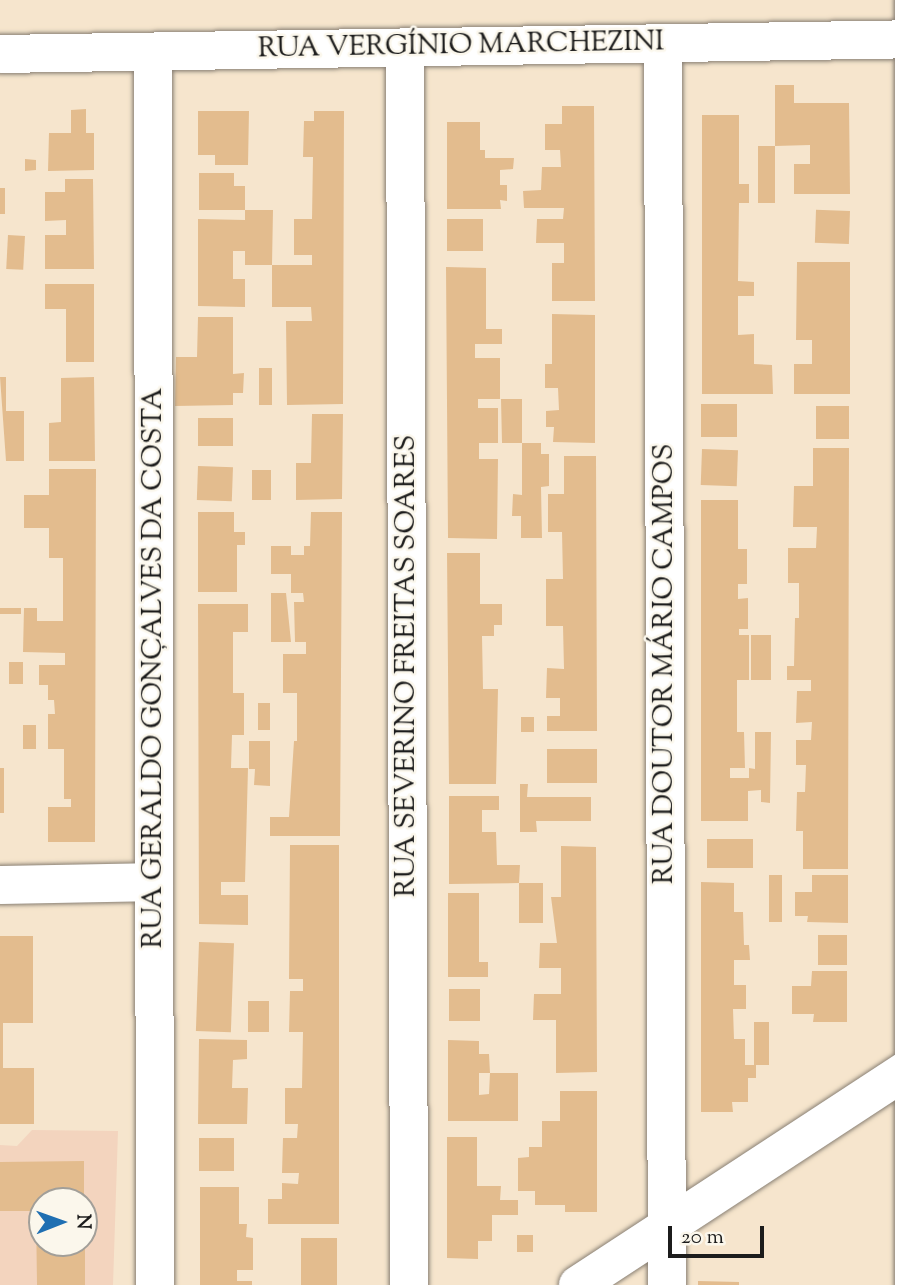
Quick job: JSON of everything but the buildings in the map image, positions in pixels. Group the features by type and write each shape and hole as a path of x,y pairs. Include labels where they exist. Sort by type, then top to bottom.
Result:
{"street":[{"path":"914,0 920,39 920,1061 914,1285"},
{"name":"RUA VERGÍNIO MARCHEZINI","path":"0,54 920,39"},
{"name":"RUA DOUTOR MÁRIO CAMPOS","path":"663,43 667,1285"},
{"name":"RUA SEVERINO FREITAS SOARES","path":"405,47 409,1285"},
{"name":"RUA GERALDO GONÇALVES DA COSTA","path":"153,51 155,1285"},
{"path":"0,885 154,882"},
{"path":"578,1285 920,1061"}],"shaded area":[{"path":"32,1130 118,1131 113,1285 0,1285 0,1145 17,1146"}]}
